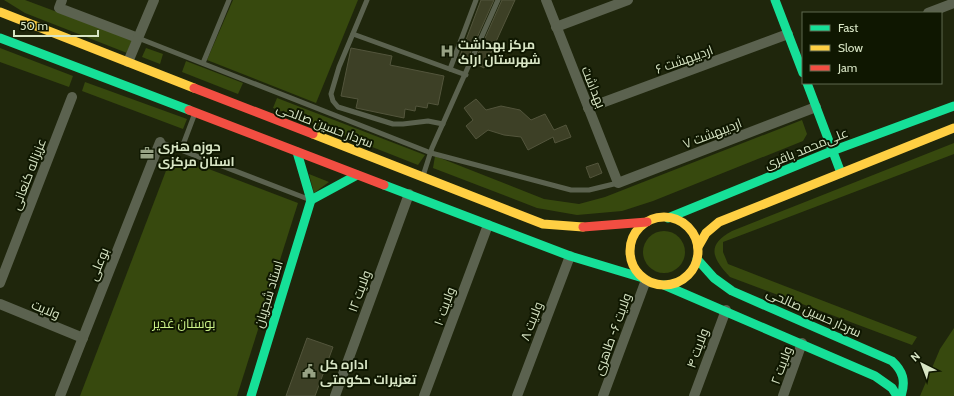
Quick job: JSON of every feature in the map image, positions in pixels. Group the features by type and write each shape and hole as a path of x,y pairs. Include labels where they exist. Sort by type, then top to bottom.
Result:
{"main road":[{"path":"775,0 788,34 801,61"},
{"name":"سردار حسین صالحی","path":"0,12 543,224 566,228 602,228 647,222"},
{"path":"0,38 570,256 664,285 726,310 881,379 892,388 897,396"},
{"path":"807,84 841,173"},
{"name":"علی‌محمد باقری","path":"668,218 832,151 954,106"},
{"path":"698,247 706,233 719,222 954,128"},
{"path":"297,152 311,200 357,175"},
{"name":"استاد شجریان","path":"251,396 311,200"},
{"path":"645,279 636,270 631,260 630,249 632,238 638,229 647,222 657,218 668,218 679,221 695,236 698,247 697,259 694,267 681,280 664,285"},
{"name":"سردار حسین صالحی","path":"697,259 714,278 732,290 892,361 902,371 904,376 904,385 901,396"}],"street":[{"path":"128,62 154,0"},
{"name":"بهداشت","path":"546,0 618,183"},
{"path":"556,27 628,0"},
{"path":"931,12 954,3"},
{"path":"60,4 138,38"},
{"name":"اردیبهشت ۶","path":"588,108 788,34"},
{"name":"عزیزاله کنعانی","path":"0,283 72,98"},
{"name":"اردیبهشت ۷","path":"618,183 816,106"},
{"name":"بوعلی","path":"60,396 160,142"},
{"name":"ولایت ۱۲","path":"335,396 409,194"},
{"name":"ولایت ۱۰","path":"424,396 488,225"},
{"name":"ولایت ۸","path":"517,396 570,256"},
{"name":"ولایت ۶- طاهری","path":"603,396 645,279"},
{"name":"ولایت","path":"0,304 83,338"},
{"name":"ولایت ۴","path":"694,396 726,310"},
{"name":"ولایت ۲","path":"783,396 802,343"}],"lane":[{"path":"203,63 229,0"},
{"path":"367,0 331,94 333,101 338,107 393,124 428,121 443,124"},
{"path":"450,69 476,0"},
{"path":"423,177 443,124 498,0"},
{"path":"353,34 466,75"},
{"path":"138,38 431,153 571,190 589,190 618,183"},
{"path":"181,150 195,113"},
{"path":"160,142 311,200"}],"green space":[{"path":"4,0 25,0 132,40 127,53 25,13"},
{"path":"233,0 358,0 316,103 207,60"},
{"path":"0,48 73,76 69,87 0,62"},
{"path":"146,48 163,54 160,64 142,57"},
{"path":"186,61 243,83 238,94 182,72"},
{"path":"85,82 187,119 183,129 82,91"},
{"path":"277,98 425,155 418,165 273,108"},
{"path":"802,120 807,134 803,141 653,201 622,211 577,215 537,208 433,168 435,156 544,199 579,204 605,197"},
{"path":"954,143 954,154 723,242 723,252 728,264 917,337 912,345 730,277 716,258 714,252 718,241 732,231"},
{"name":"بوستان غدیر","path":"172,155 298,203 237,396 80,396"},
{"path":"309,174 329,182 314,193"},
{"path":"660,231 668,231 676,234 682,240 685,252 682,264 676,270 668,273 660,273 652,270 646,264 643,256 643,248 646,240 652,234"},
{"path":"954,328 954,396 920,396 940,349"}],"building":[{"path":"481,0 494,0 467,60 460,56"},
{"path":"502,0 515,0 484,68 474,63"},
{"path":"351,48 392,56 390,65 444,76 438,105 428,103 427,108 416,106 415,111 405,109 404,118 356,108 358,99 341,96"},
{"path":"476,99 486,110 501,106 520,110 531,120 545,114 554,130 566,125 571,137 555,143 553,137 528,150 521,137 504,135 488,130 476,139 466,126 473,120 464,108"},
{"path":"598,163 602,173 590,178 586,167"},
{"name":"اداره کل تعزیرات حکومتی","path":"307,338 333,347 315,396 286,396"}],"traffic: fast":[{"path":"775,0 802,70"},
{"path":"0,38 189,110"},
{"path":"807,84 841,173"},
{"path":"668,218 832,151 954,106"},
{"path":"297,152 311,200"},
{"path":"311,200 357,175"},
{"path":"384,185 570,256 643,278"},
{"path":"251,396 311,200"},
{"path":"697,259 714,278 732,291 892,361 901,373 903,381 901,396"},
{"path":"664,285 875,376 892,388 897,396"}],"traffic: slow":[{"path":"0,12 194,88"},
{"path":"698,247 706,233 719,222 954,128"},
{"path":"313,134 543,224 583,227"},
{"path":"664,217 677,220 688,227 695,238 698,251 695,264 688,275 677,282 664,285 651,282 640,275 633,264 630,251 633,238 640,227 651,220 664,217"}],"traffic: jam":[{"path":"194,88 313,134"},
{"path":"189,110 384,185"},
{"path":"583,227 647,222"}],"place":[{"name":"مرکز بهداشت شهرستان اراک","path":"447,51"},
{"name":"حوزه هنری استان مرکزی","path":"147,153"},
{"name":"اداره کل تعزیرات حکومتی","path":"309,371"}]}
